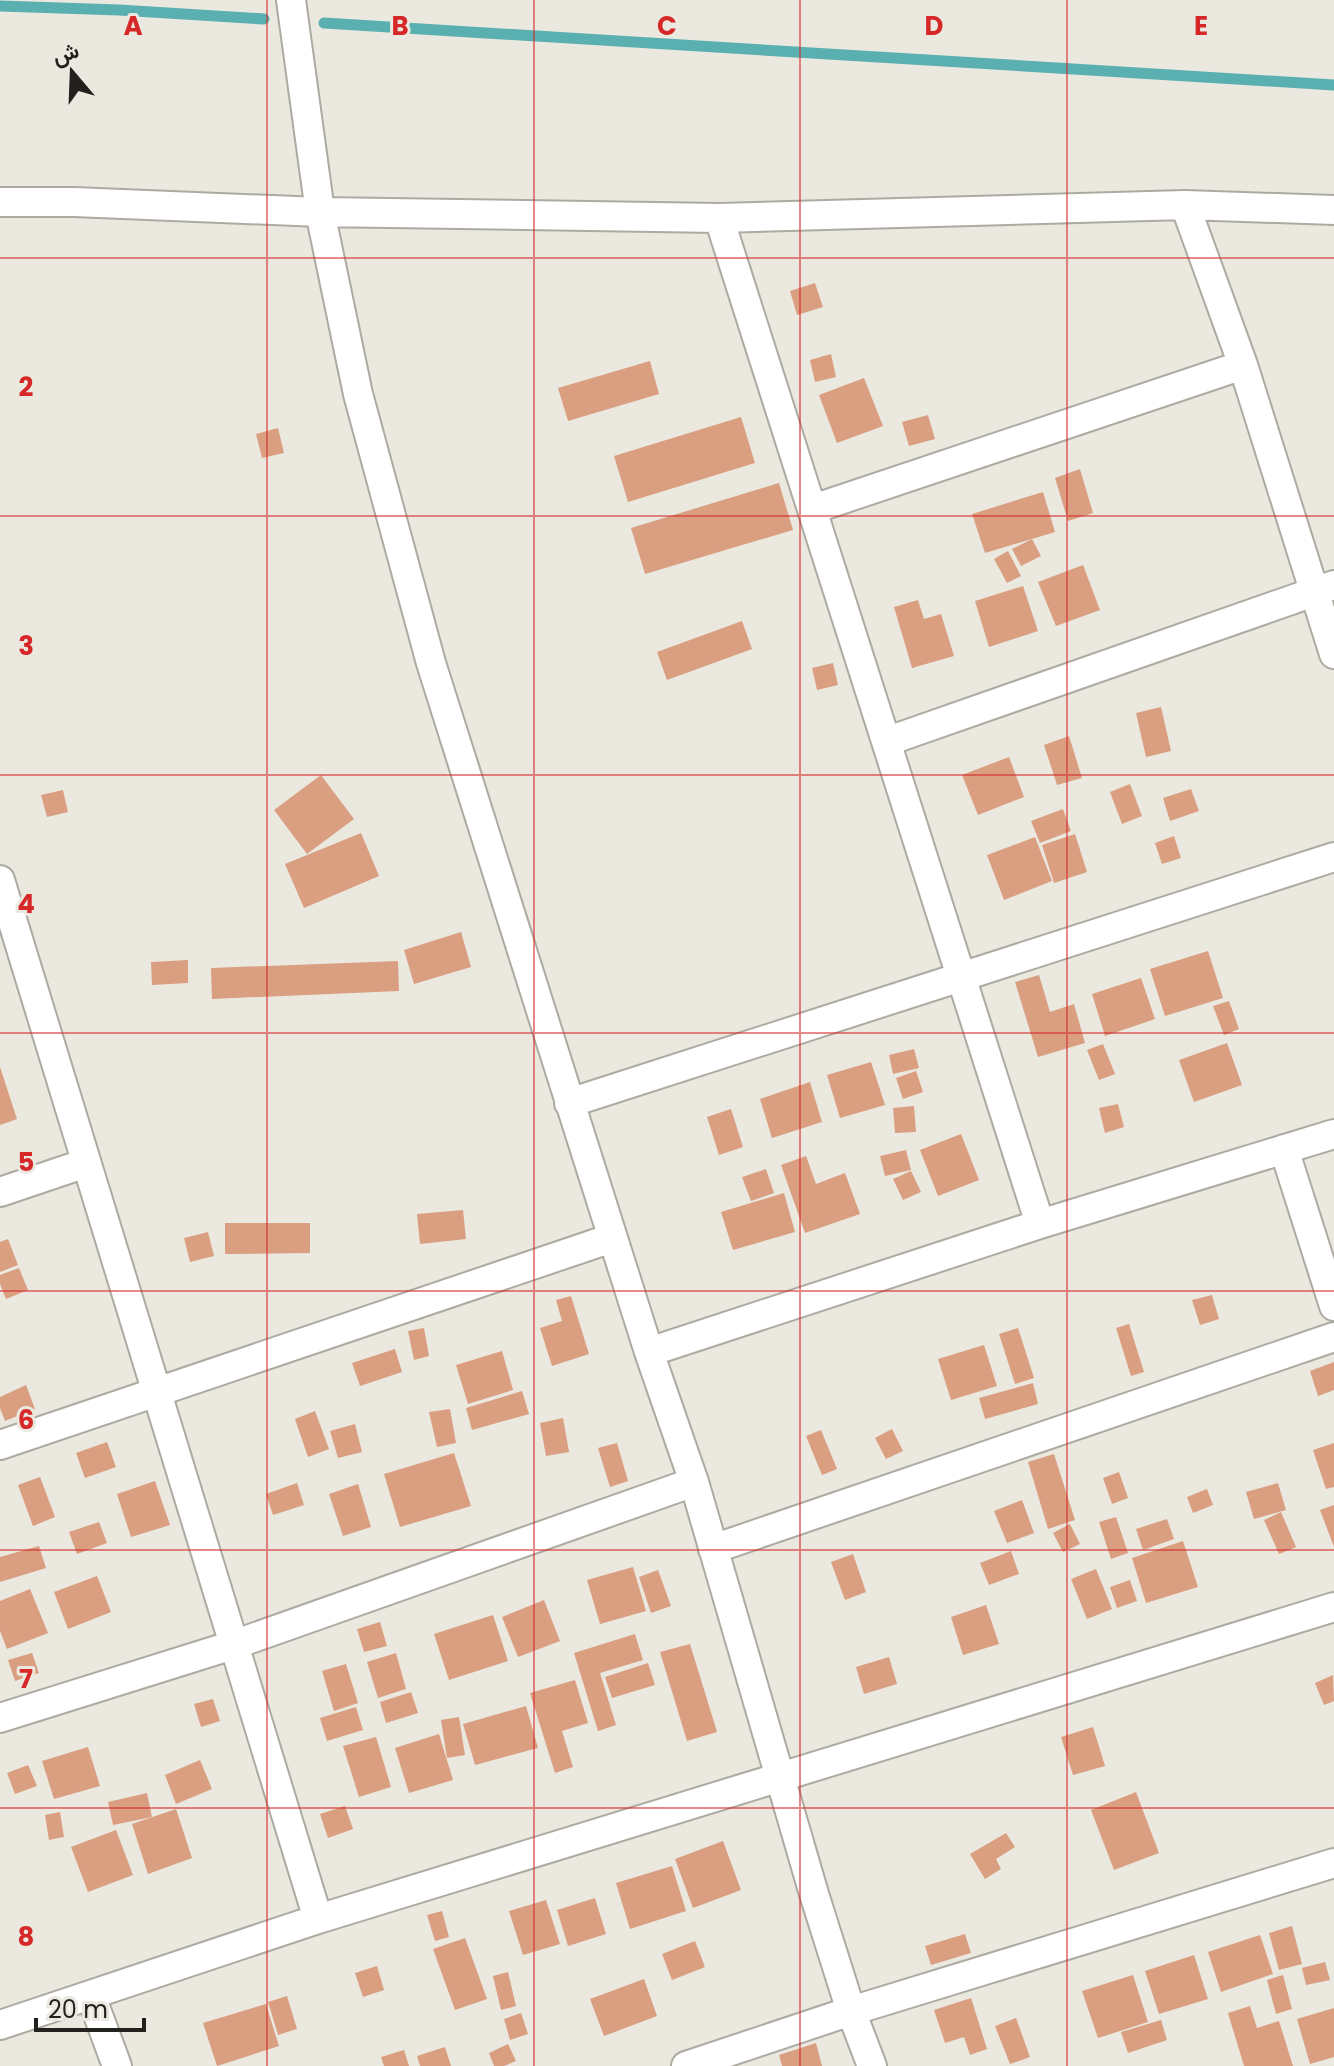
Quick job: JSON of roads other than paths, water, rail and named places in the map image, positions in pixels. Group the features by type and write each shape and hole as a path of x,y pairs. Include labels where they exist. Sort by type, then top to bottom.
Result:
{"street":[{"path":"291,0 320,212 358,394 431,663 612,1238 694,1482 779,1779 851,2011 872,2066"},
{"path":"0,202 320,212 719,218 1185,205 1334,210"},
{"path":"1185,205 1324,588 1334,654"},
{"path":"719,218 1040,1224"},
{"path":"813,509 1243,365"},
{"path":"888,741 1324,588"},
{"path":"569,1103 1334,857"},
{"path":"0,880 6,925 86,1163 318,1919"},
{"path":"649,1352 1040,1224 1334,1134"},
{"path":"1284,1149 1334,1306"},
{"path":"0,1192 86,1163"},
{"path":"0,1445 612,1238"},
{"path":"713,1549 1334,1337"},
{"path":"0,1718 233,1645 694,1482"},
{"path":"0,2025 318,1919 1334,1607"},
{"path":"686,2066 851,2011 1334,1863"},
{"path":"91,1996 117,2066"}],"waterway":[{"path":"0,6 264,19"},
{"path":"324,23 1334,85"}]}
